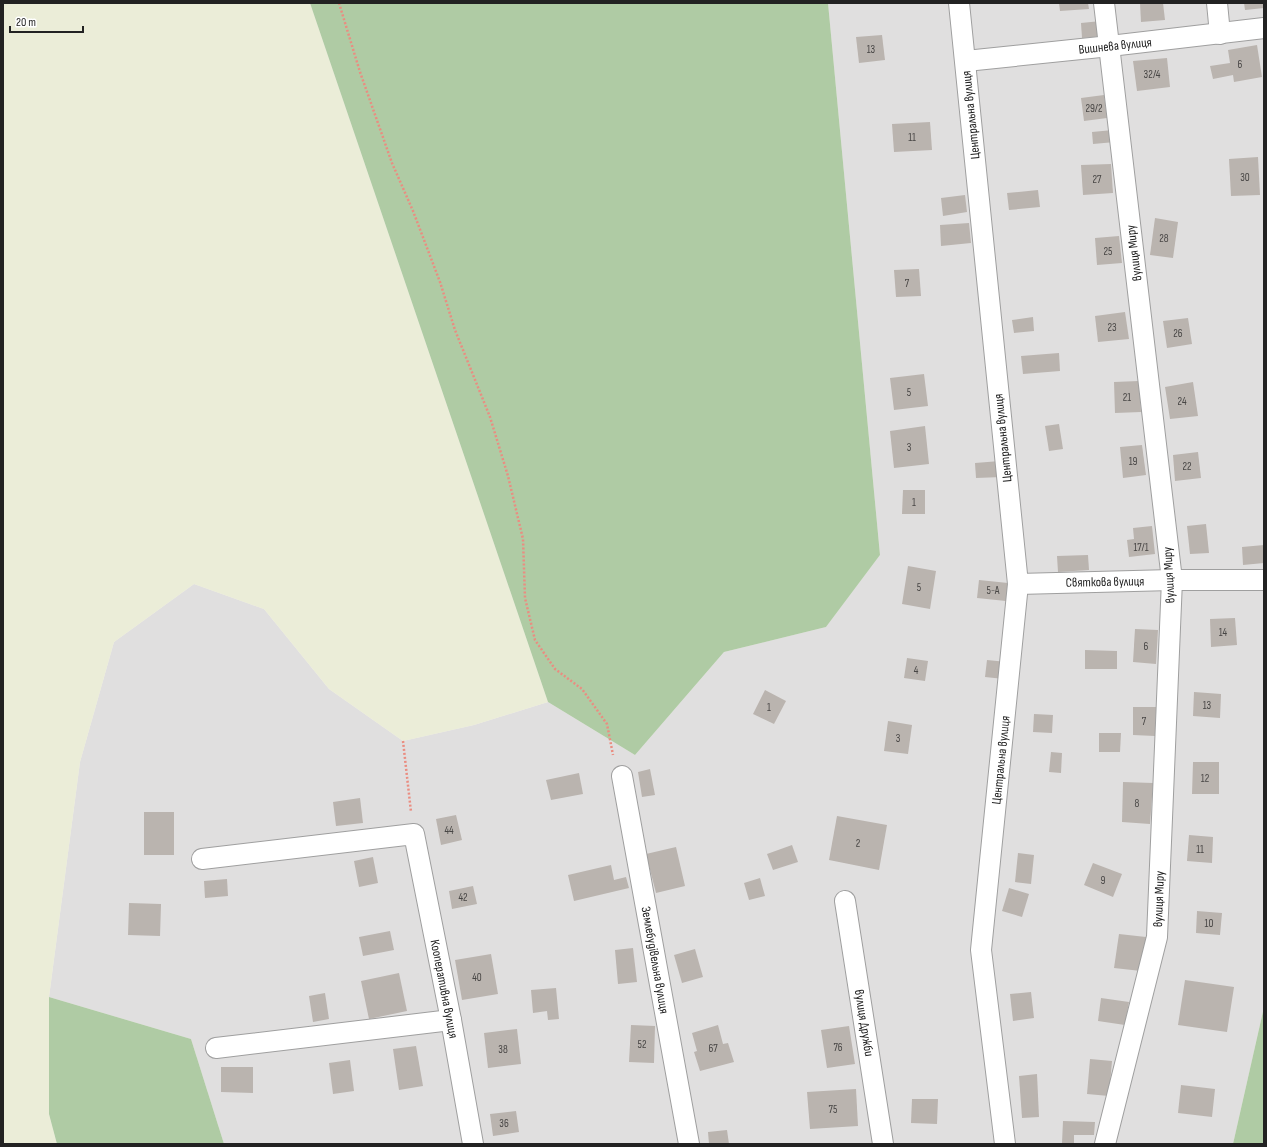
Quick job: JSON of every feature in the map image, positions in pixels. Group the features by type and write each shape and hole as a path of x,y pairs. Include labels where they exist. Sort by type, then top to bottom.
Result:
{"street":[{"name":"Центральна вулиця","path":"959,3 1018,584 982,950 1005,1144"},
{"name":"вулиця Миру","path":"1104,3 1172,580 1157,937 1105,1144"},
{"path":"1217,3 1220,34"},
{"name":"Вишнева вулиця","path":"966,61 1264,28"},
{"name":"Святкова вулиця","path":"1018,584 1172,580 1264,580"},
{"name":"Землебудівельна вулиця","path":"622,776 689,1144"},
{"path":"202,859 414,834"},
{"name":"Кооперативна вулиця","path":"414,834 451,1020 473,1144"},
{"name":"вулиця Дружби","path":"845,901 883,1144"},
{"path":"216,1048 451,1020"}],"path":[{"path":"339,3 360,72 390,156 413,211 440,282 455,330 490,417 508,476 523,539 525,598 535,640 555,669 582,690 607,724 614,757 622,776"},
{"path":"402,741 414,834"}],"shaded area":[{"path":"828,3 1264,3 1264,1007 1233,1144 224,1144 191,1039 49,997 80,762 114,642 194,584 264,609 329,689 403,741 474,725 548,702 635,755 724,652 826,627 880,555"}],"green space":[{"path":"3,3 310,3 548,702 474,725 403,741 329,689 264,609 194,584 114,642 80,762 49,997 49,1114 57,1144 3,1144"},
{"path":"310,3 828,3 880,555 826,627 724,652 635,755 548,702"},
{"path":"49,997 191,1039 224,1144 57,1144 49,1114"},
{"path":"1264,1007 1264,1144 1233,1144"}],"building":[{"path":"1059,3 1088,3 1089,9 1060,11"},
{"path":"1140,3 1163,3 1165,20 1141,22"},
{"path":"1244,3 1264,3 1264,8 1245,10"},
{"path":"1101,21 1103,36 1082,38 1081,23"},
{"path":"882,35 885,60 859,63 856,37"},
{"path":"1257,45 1262,77 1234,82 1233,75 1213,79 1210,66 1230,63 1228,50"},
{"path":"1167,58 1170,87 1137,91 1133,61"},
{"path":"1104,95 1107,118 1084,121 1081,98"},
{"path":"930,122 932,150 894,152 892,124"},
{"path":"1113,130 1115,142 1093,144 1092,132"},
{"path":"1258,157 1260,195 1231,196 1229,159"},
{"path":"1111,164 1113,193 1083,195 1081,165"},
{"path":"1038,190 1040,207 1009,210 1007,193"},
{"path":"965,195 967,212 943,216 941,198"},
{"path":"1155,218 1178,222 1173,258 1150,255"},
{"path":"969,223 971,243 941,246 940,225"},
{"path":"1119,236 1122,263 1097,265 1095,238"},
{"path":"919,269 921,296 896,297 894,270"},
{"path":"1125,312 1129,339 1098,342 1095,316"},
{"path":"1033,317 1034,331 1014,333 1012,320"},
{"path":"1188,318 1192,344 1167,348 1163,321"},
{"path":"1059,353 1060,371 1023,374 1021,356"},
{"path":"924,374 928,406 894,410 890,378"},
{"path":"1139,381 1141,412 1115,413 1114,382"},
{"path":"1193,382 1198,416 1170,419 1165,387"},
{"path":"1059,424 1063,449 1049,451 1045,426"},
{"path":"925,426 929,464 894,468 890,431"},
{"path":"1142,445 1146,475 1123,478 1120,447"},
{"path":"1198,452 1201,478 1175,481 1173,455"},
{"path":"1000,461 1002,477 976,478 975,463"},
{"path":"903,490 925,490 925,514 902,514"},
{"path":"1206,524 1209,553 1190,554 1187,526"},
{"path":"1152,526 1155,554 1129,557 1127,540 1134,539 1133,528"},
{"path":"1264,545 1264,563 1243,565 1242,547"},
{"path":"1088,555 1089,570 1058,572 1057,556"},
{"path":"908,566 936,571 930,609 902,604"},
{"path":"979,580 1008,583 1006,601 977,598"},
{"path":"1235,618 1237,645 1211,647 1210,619"},
{"path":"1135,629 1158,630 1156,664 1133,662"},
{"path":"1085,650 1117,651 1117,669 1085,669"},
{"path":"907,658 928,661 925,681 904,678"},
{"path":"987,660 1007,662 1004,679 985,677"},
{"path":"765,690 786,701 774,724 753,714"},
{"path":"1194,692 1221,694 1220,718 1193,716"},
{"path":"1133,707 1156,707 1155,736 1133,735"},
{"path":"1034,714 1053,715 1052,733 1033,732"},
{"path":"888,721 912,725 908,754 884,751"},
{"path":"1099,733 1121,733 1120,752 1099,752"},
{"path":"1051,752 1062,753 1061,773 1049,772"},
{"path":"1193,762 1219,762 1219,794 1192,794"},
{"path":"650,769 655,795 642,797 638,772"},
{"path":"579,773 583,794 551,800 546,780"},
{"path":"1123,782 1153,783 1150,824 1122,822"},
{"path":"360,798 363,823 336,826 333,802"},
{"path":"144,812 174,812 174,855 144,855"},
{"path":"456,815 462,840 441,845 436,819"},
{"path":"837,816 887,825 879,870 829,860"},
{"path":"1189,835 1213,837 1212,863 1187,861"},
{"path":"792,845 798,862 773,870 767,854"},
{"path":"676,847 685,886 656,893 646,854"},
{"path":"1018,853 1034,855 1031,884 1015,882"},
{"path":"373,857 378,883 359,887 354,861"},
{"path":"1093,863 1122,874 1113,897 1084,885"},
{"path":"611,865 614,880 626,877 629,888 574,901 568,875"},
{"path":"760,878 765,896 749,900 744,883"},
{"path":"227,879 228,896 205,898 204,881"},
{"path":"473,886 477,904 452,909 449,891"},
{"path":"1009,888 1029,894 1022,917 1002,911"},
{"path":"129,903 161,904 160,936 128,935"},
{"path":"1197,911 1222,913 1220,935 1196,933"},
{"path":"390,931 394,950 363,956 359,937"},
{"path":"1119,934 1146,937 1141,971 1114,968"},
{"path":"633,948 637,982 618,984 615,950"},
{"path":"695,949 703,977 682,983 674,955"},
{"path":"491,954 498,994 462,1000 455,960"},
{"path":"399,973 407,1011 369,1019 361,981"},
{"path":"1185,980 1234,987 1227,1032 1178,1025"},
{"path":"556,988 559,1019 548,1020 547,1011 533,1013 531,990"},
{"path":"1031,992 1034,1018 1013,1021 1010,994"},
{"path":"325,993 329,1019 313,1022 309,996"},
{"path":"1101,998 1129,1002 1125,1025 1098,1021"},
{"path":"631,1025 655,1026 654,1063 629,1062"},
{"path":"718,1025 723,1044 728,1043 734,1062 700,1071 694,1052 697,1051 692,1033"},
{"path":"849,1026 855,1064 827,1068 821,1030"},
{"path":"517,1029 521,1064 488,1068 484,1033"},
{"path":"416,1046 423,1086 399,1090 393,1049"},
{"path":"1090,1059 1112,1061 1109,1096 1087,1094"},
{"path":"350,1060 354,1091 333,1094 329,1063"},
{"path":"221,1067 253,1067 253,1093 221,1092"},
{"path":"1037,1074 1039,1117 1022,1118 1019,1076"},
{"path":"1181,1085 1215,1089 1212,1117 1178,1113"},
{"path":"856,1089 858,1126 810,1129 807,1092"},
{"path":"912,1099 938,1099 937,1124 911,1123"},
{"path":"516,1111 519,1132 493,1136 490,1114"},
{"path":"1063,1121 1095,1122 1094,1135 1074,1135 1074,1144 1062,1143"},
{"path":"727,1130 729,1144 709,1144 708,1132"}]}
